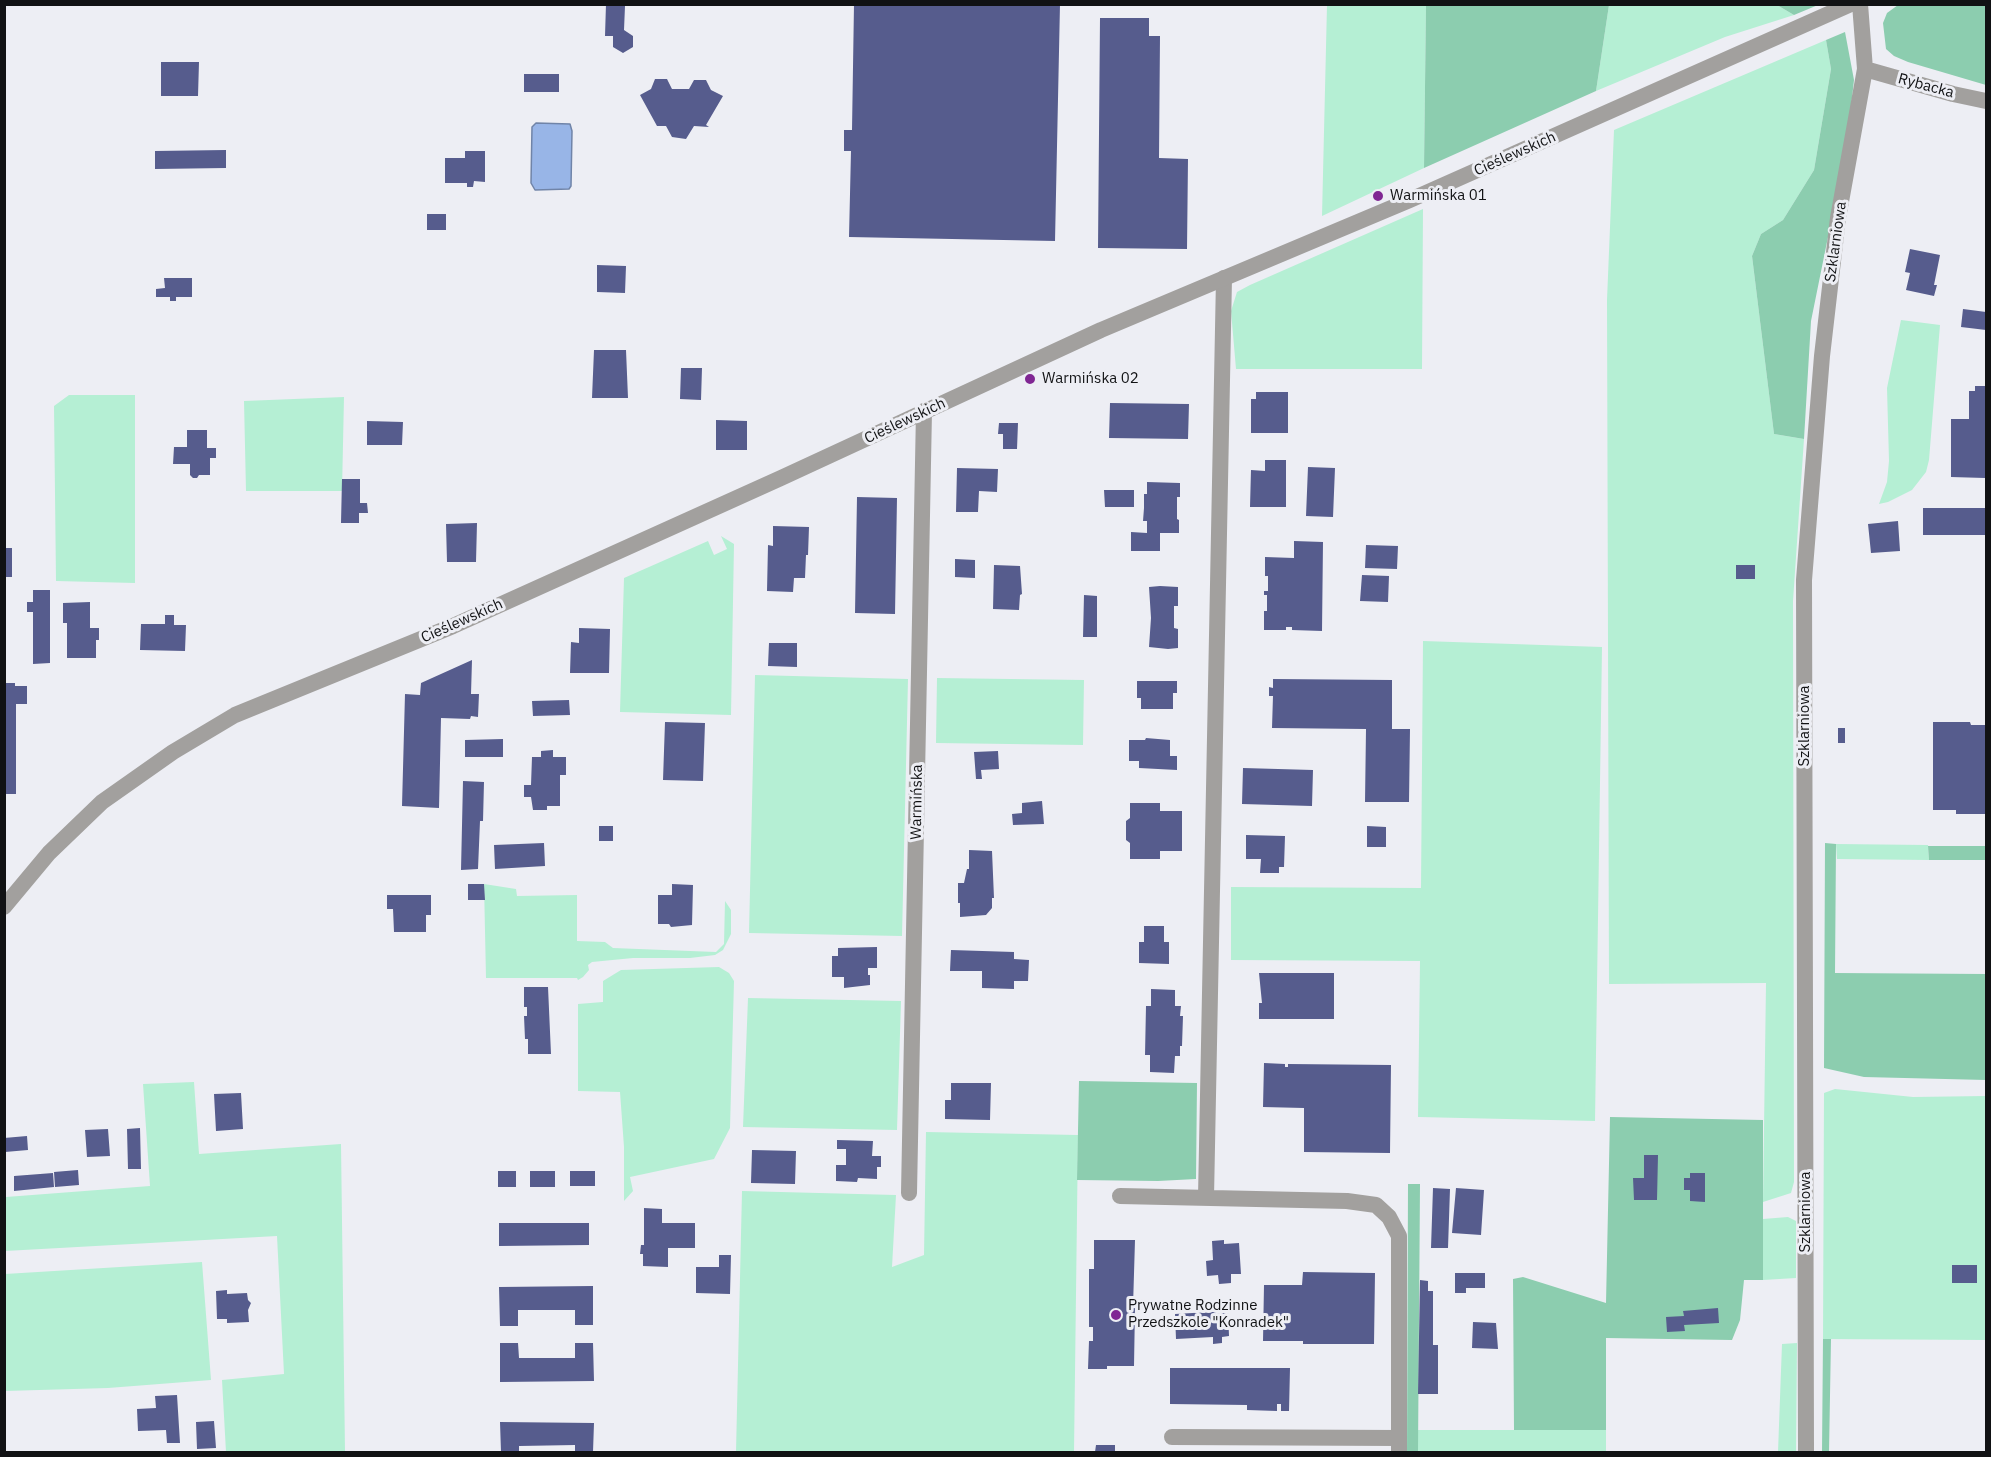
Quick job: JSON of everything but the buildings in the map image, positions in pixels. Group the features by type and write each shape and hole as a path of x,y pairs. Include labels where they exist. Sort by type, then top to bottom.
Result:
{"street":[{"name":"Cieślewskich","path":"4,907 49,853 102,802 173,752 235,715 462,622 771,483 1101,330 1410,200 1851,4"},
{"name":"Szklarniowa","path":"1806,1452 1804,580 1822,356 1838,218 1865,69 1860,4"},
{"name":"Rybacka","path":"1865,69 1986,101"},
{"path":"1206,1197 1224,278"},
{"name":"Warmińska","path":"909,1193 924,411"},
{"path":"1120,1196 1347,1201 1376,1205 1389,1216 1400,1236 1399,1445 1172,1437"}],"green space":[{"path":"1327,5 1426,5 1424,168 1322,216"},
{"path":"1426,5 1609,5 1596,91 1424,168"},
{"path":"1609,5 1777,5 1794,15 1725,37 1596,91"},
{"path":"1777,5 1818,5 1794,15"},
{"path":"1898,5 1986,5 1986,85 1908,62 1894,56 1886,49 1883,23 1887,13"},
{"path":"1845,32 1854,80 1847,143 1811,321 1804,439 1774,434 1752,256 1761,234 1783,220 1814,170 1831,69 1826,40"},
{"path":"1826,40 1831,69 1814,170 1783,220 1761,234 1752,256 1774,434 1804,439 1793,601 1794,1182 1791,1193 1763,1202 1766,983 1609,984 1607,300 1614,130"},
{"path":"1423,209 1422,369 1236,369 1231,311 1237,292"},
{"path":"1901,320 1940,325 1929,460 1926,472 1912,490 1879,504 1887,482 1889,461 1887,388"},
{"path":"69,395 135,395 135,583 56,581 54,406"},
{"path":"344,397 342,491 246,491 244,401"},
{"path":"721,536 734,544 731,715 620,712 624,578 708,541 714,555 727,549"},
{"path":"1423,641 1602,647 1595,1121 1418,1117 1420,961 1231,960 1231,887 1421,888"},
{"path":"755,675 908,679 902,936 749,933"},
{"path":"937,678 1084,680 1083,745 936,743"},
{"path":"1825,843 1836,844 1835,973 1986,974 1986,1080 1864,1077 1824,1068"},
{"path":"1836,844 1928,845 1929,860 1837,859"},
{"path":"1928,846 1986,846 1986,860 1929,860"},
{"path":"484,884 516,889 517,896 577,895 577,941 605,942 613,948 716,952 724,944 725,901 731,910 731,934 723,950 715,955 592,962 588,965 589,970 578,980 577,978 486,978"},
{"path":"719,967 729,973 734,981 730,1128 714,1159 630,1177 633,1191 624,1201 624,1147 620,1092 578,1091 578,1004 603,1002 603,981 621,970"},
{"path":"748,998 901,1001 897,1130 743,1127"},
{"path":"1079,1081 1197,1083 1196,1179 1077,1180"},
{"path":"194,1082 199,1154 341,1144 345,1452 226,1452 222,1380 284,1374 277,1236 5,1251 5,1182 6,1197 150,1186 143,1084"},
{"path":"1835,1089 1913,1097 1986,1096 1986,1340 1823,1339 1824,1093"},
{"path":"1610,1117 1763,1120 1763,1280 1744,1280 1740,1320 1732,1340 1606,1338 1606,1430 1514,1430 1513,1279 1523,1277 1606,1303"},
{"path":"926,1132 1078,1135 1074,1452 736,1452 742,1191 896,1195 892,1267 924,1255"},
{"path":"1408,1184 1420,1184 1418,1452 1407,1452"},
{"path":"1788,1217 1796,1221 1796,1278 1763,1280 1763,1219"},
{"path":"202,1262 211,1380 108,1388 5,1391 5,1274"},
{"path":"1823,1339 1831,1339 1829,1452 1822,1452"},
{"path":"1797,1343 1796,1452 1778,1452 1782,1344"},
{"path":"1418,1430 1606,1430 1606,1452 1418,1452"}],"water":[{"path":"536,123 570,124 572,131 571,186 569,189 535,190 531,183 532,127"}],"place":[{"name":"Warmińska 01","path":"1378,196"},
{"name":"Warmińska 02","path":"1030,379"},
{"name":"Prywatne Rodzinne Przedszkole \"Konradek\"","path":"1116,1315"}]}
